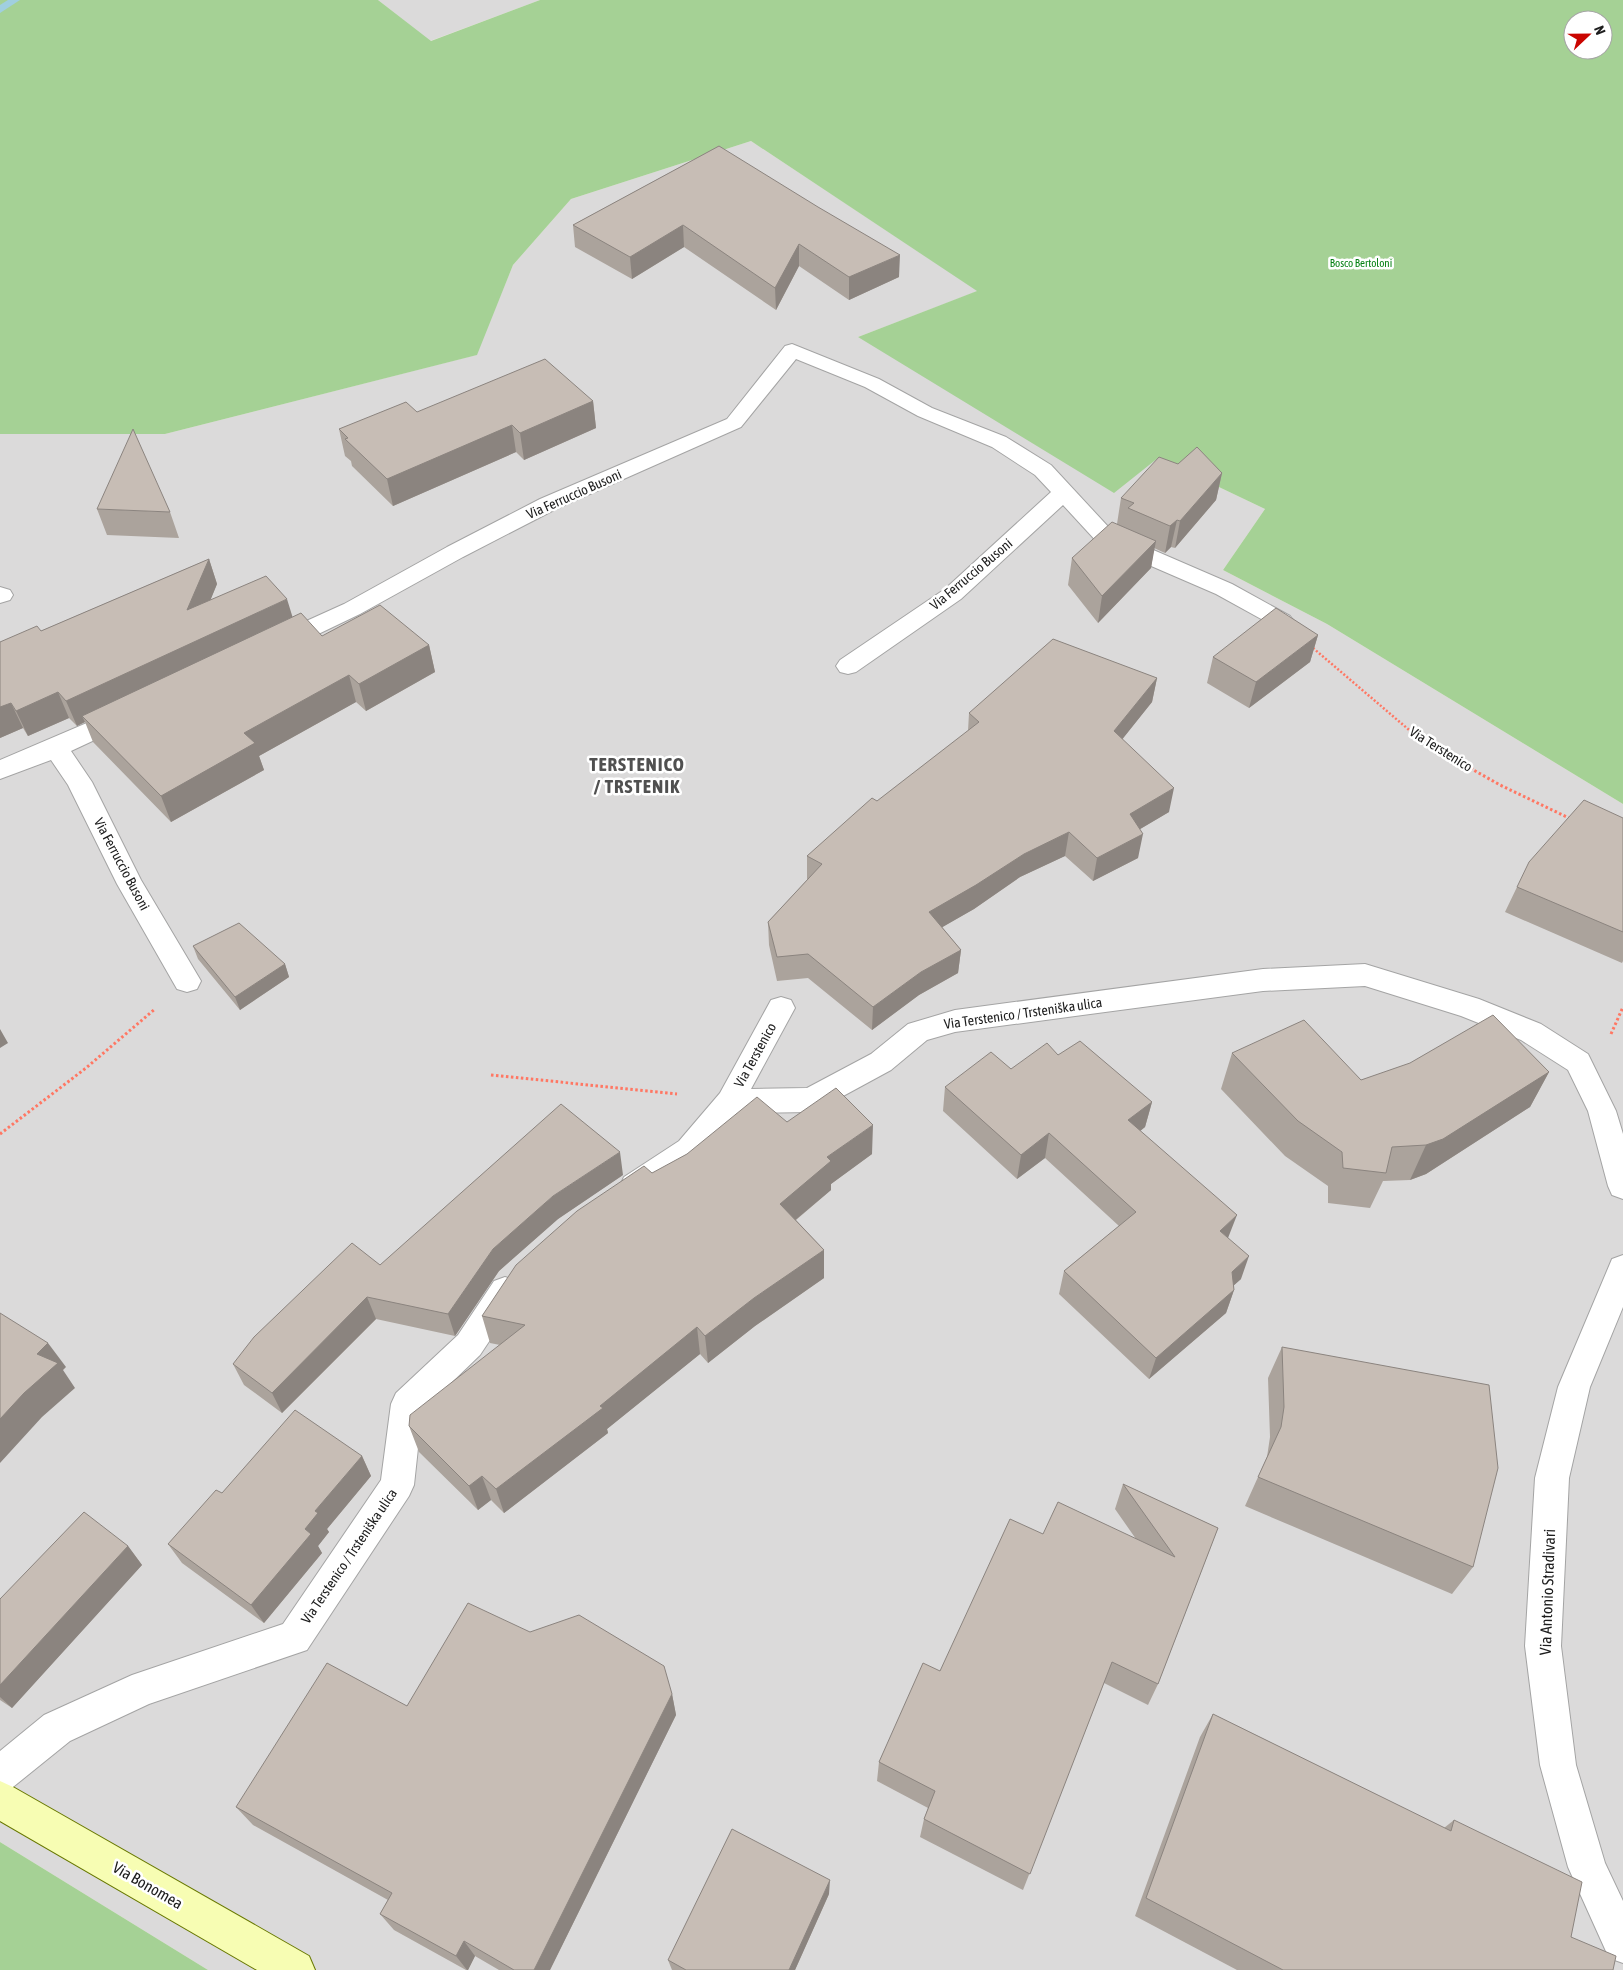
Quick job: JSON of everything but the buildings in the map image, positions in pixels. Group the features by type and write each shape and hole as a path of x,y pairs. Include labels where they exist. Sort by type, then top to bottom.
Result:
{"street":[{"name":"Via Ferruccio Busoni","path":"258,654 352,609 454,552 548,504 734,424 792,350 872,383 925,412 999,442 1044,470 1106,538 1224,590 1282,621"},
{"name":"Via Ferruccio Busoni","path":"848,666 952,594 1064,492"},
{"path":"0,770 56,748 145,706"},
{"name":"Via Ferruccio Busoni","path":"56,748 79,782 130,884 187,981"},
{"name":"Via Terstenico / Trsteniška ulica","path":"730,1101 811,1100 881,1062 918,1032 955,1021 1263,980 1365,975 1469,1006 1531,1032 1578,1062 1602,1111 1623,1186"},
{"name":"Via Terstenico","path":"730,1101 781,1008"},
{"path":"610,1203 689,1150 730,1101"},
{"name":"Via Terstenico / Trsteniška ulica","path":"0,1774 58,1728 145,1688 295,1638 397,1485 407,1404 469,1345 511,1282 526,1269"},
{"name":"Via Antonio Stradivari","path":"1623,1270 1574,1387 1552,1478 1543,1646 1558,1765 1587,1867 1623,1944"},
{"name":"Via Bonomea","path":"0,1800 296,1970"}],"path":[{"name":"Via Terstenico","path":"1282,621 1415,735 1500,785 1574,820"},
{"path":"0,1134 86,1068 187,981"},
{"path":"491,1075 620,1087 730,1101"}],"shaded area":[{"path":"378,0 540,0 430,41"},
{"path":"751,141 978,291 858,337 1158,458 1265,509 1223,570 1327,624 1623,804 1623,1970 208,1970 0,1842 0,434 165,434 476,355 513,265 571,199"}],"green space":[{"name":"Bosco Bertoloni","path":"0,0 378,0 431,41 540,0 1623,0 1623,804 1327,624 1223,570 1265,509 1158,458 1114,493 858,337 977,291 751,141 571,199 513,265 477,355 165,434 0,434"},
{"path":"0,1842 208,1970 0,1970"}],"waterway":[{"path":"0,10 15,0"}],"district":[{"name":"TERSTENICO / TRSTENIK","path":"637,775"}]}
